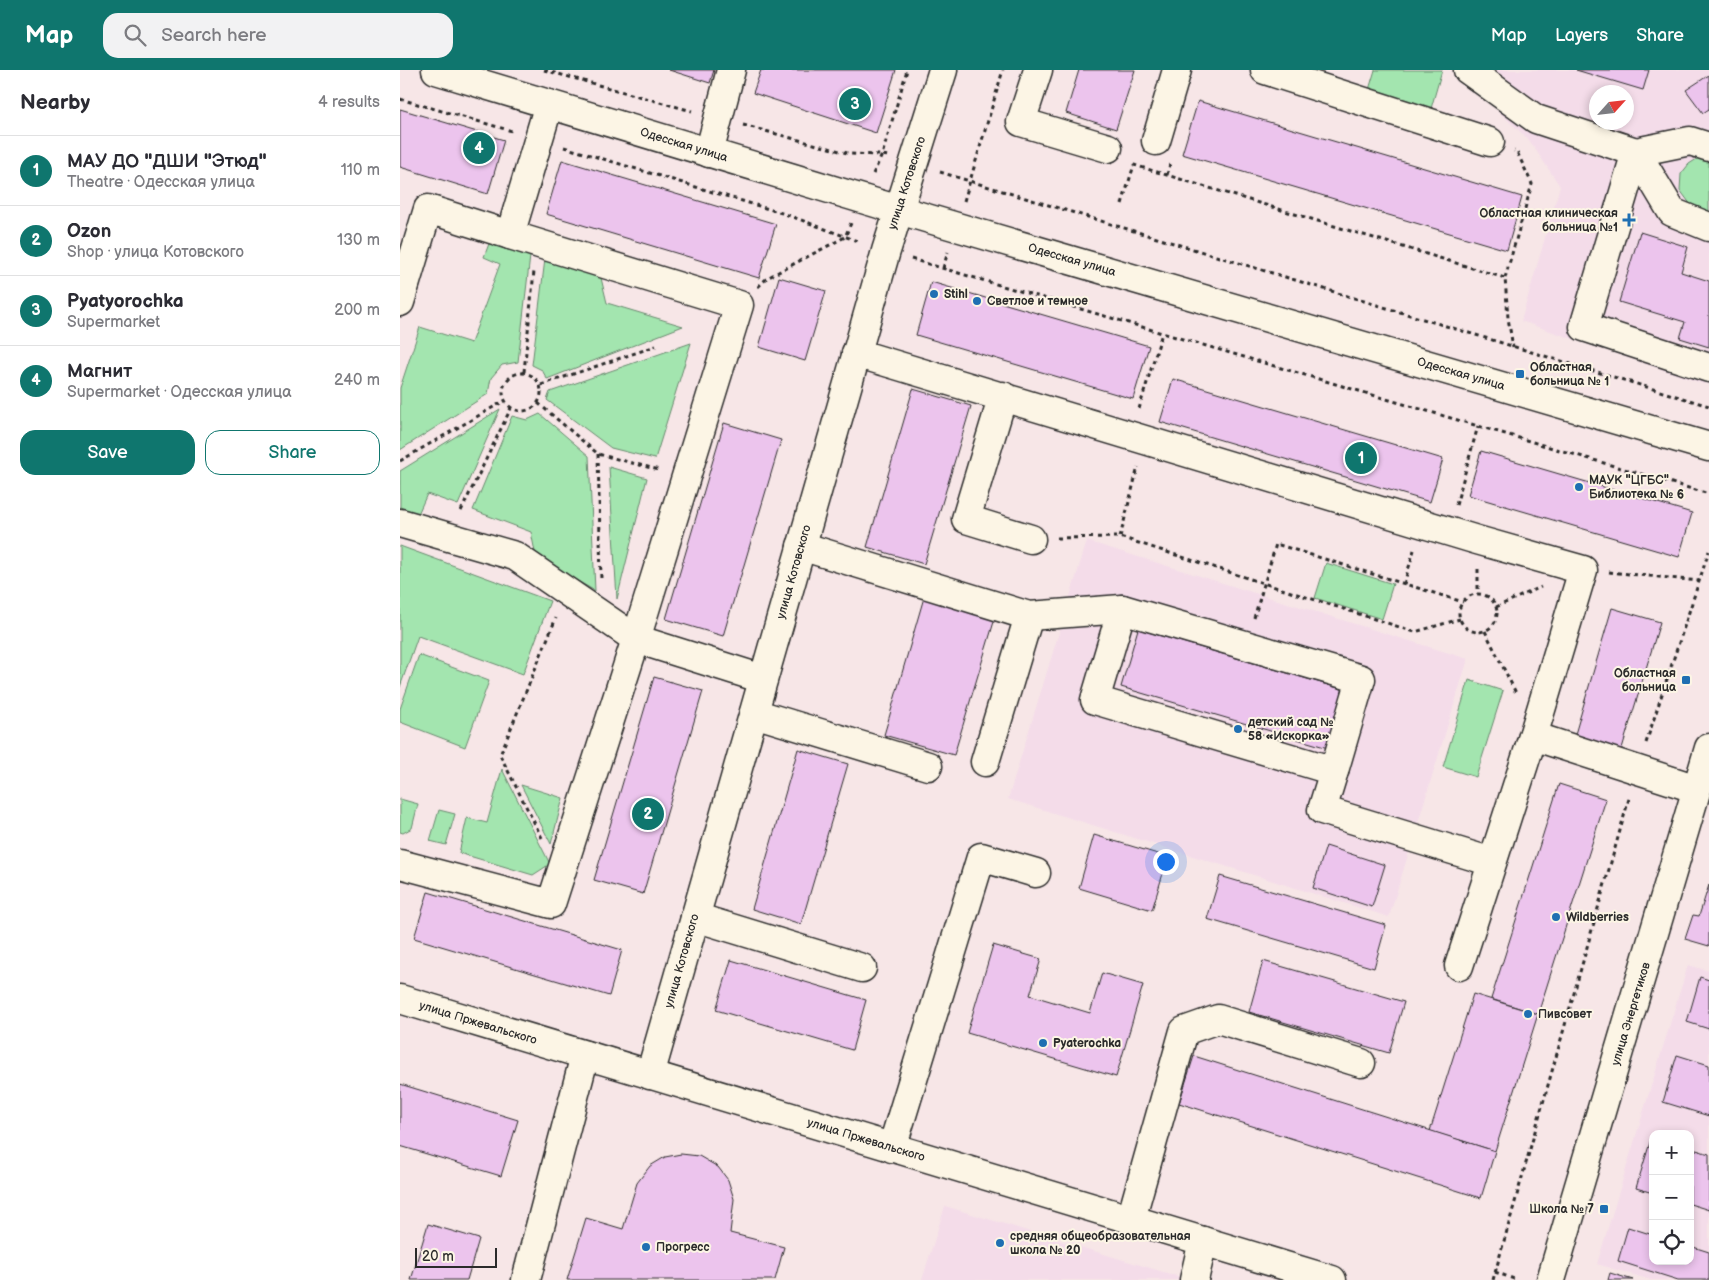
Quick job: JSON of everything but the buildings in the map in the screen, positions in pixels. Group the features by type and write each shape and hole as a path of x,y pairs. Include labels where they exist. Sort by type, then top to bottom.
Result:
{"street":[{"name":"Одесская улица","path":"436,70 899,210 1709,447"},
{"path":"709,153 731,70"},
{"name":"улица Котовского","path":"650,1075 856,352 943,70"},
{"path":"1038,70 1021,122 1108,148"},
{"path":"1156,141 1177,70"},
{"path":"1264,70 1490,142"},
{"path":"1468,70 1536,120 1636,152 1690,141 1709,147"},
{"path":"510,235 549,104"},
{"path":"1636,152 1672,212 1709,227"},
{"path":"1636,152 1584,327 1709,368"},
{"path":"400,302 428,210 739,305 636,639 551,904 400,864"},
{"path":"856,352 1468,538 1583,570 1533,736 1459,966"},
{"path":"1003,396 966,519 1031,539"},
{"path":"400,523 515,556 636,639 763,679"},
{"path":"801,546 1029,616 1122,609 1361,679 1322,810 1492,862"},
{"path":"1122,609 1095,700 1334,770"},
{"path":"985,762 1029,616"},
{"path":"754,713 928,766"},
{"path":"1533,736 1697,789"},
{"name":"улица Энергетиков","path":"1551,1280 1709,748"},
{"path":"892,1148 981,857 1036,873"},
{"path":"695,917 862,968"},
{"name":"улица Пржевальского","path":"400,999 1332,1280"},
{"path":"1131,1219 1184,1030 1218,1019 1361,1063"},
{"path":"526,1280 585,1056"},
{"path":"1194,1280 1203,1241"}],"path":[{"path":"943,268 1003,70"},
{"path":"400,98 785,214 886,252 1709,494"},
{"path":"1490,142 1517,152 1532,184 1505,278 1508,318 1513,347"},
{"path":"914,164 1709,406"},
{"path":"1122,204 1134,165 1505,278"},
{"path":"524,372 536,243"},
{"path":"541,386 656,346"},
{"path":"524,372 534,376 541,386 538,403 525,411 511,408 504,401 502,387 510,376 524,372"},
{"path":"400,461 504,401"},
{"path":"538,403 598,454 686,477"},
{"path":"448,537 511,408"},
{"path":"598,454 602,616"},
{"path":"1031,539 1120,537 1415,632 1460,619"},
{"path":"1260,596 1276,544 1463,602"},
{"path":"1492,1280 1638,769 1709,551"},
{"path":"1583,570 1699,581"},
{"path":"560,874 500,755 566,591"},
{"path":"1478,594 1489,597 1497,612 1497,618 1490,628 1485,631 1479,632 1467,629 1460,619 1460,607 1463,602 1467,598 1478,594"},
{"path":"1485,631 1518,697 1542,704"},
{"path":"1495,1272 1517,1280"}],"shaded area":[{"name":"Областная клиническая больница №1","path":"1454,70 1709,70 1709,367 1704,384 1521,321 1560,186 1529,140"},
{"name":"детский сад № 58 «Искорка»","path":"1087,541 1468,659 1389,917 1008,799"},
{"path":"1688,965 1709,971 1709,1280 1651,1280 1597,1264"},
{"name":"средняя общеобразовательная школа № 20","path":"945,1206 1190,1280 922,1280"}],"green space":[{"path":"1375,70 1442,70 1430,112 1368,93"},
{"path":"1703,155 1709,155 1709,211 1691,205 1680,190 1681,174 1689,164"},
{"path":"490,241 530,256 518,362 502,365 491,378 488,394 400,450 400,388 420,327 471,343 500,264 484,257"},
{"path":"545,259 601,278 607,303 683,326 547,379 542,370 532,365"},
{"path":"691,343 655,459 611,448 547,400 550,392"},
{"path":"500,409 458,505 427,494 418,514 400,507 400,471"},
{"path":"540,414 589,456 595,591 536,557 531,532 473,510 512,416 527,420"},
{"path":"609,467 647,478 617,599"},
{"path":"400,546 550,601 523,674 418,636 400,687"},
{"path":"1326,563 1393,584 1382,619 1315,598"},
{"path":"419,655 489,681 465,747 400,722 400,709"},
{"path":"1469,680 1503,691 1476,777 1443,767"},
{"path":"502,769 550,864 533,875 459,853 467,818 487,823"},
{"path":"521,785 563,798 551,844"},
{"path":"400,799 418,804 412,828 403,833 400,832"},
{"path":"439,810 455,814 446,845 430,841"}],"place":[{"name":"Pyatyorochka","path":"855,104"},
{"name":"Магнит","path":"479,148"},
{"name":"Областная клиническая больница №1","path":"1629,220"},
{"name":"Stihl","path":"934,294"},
{"name":"Светлое и темное","path":"977,301"},
{"name":"Областная больница № 1","path":"1520,374"},
{"name":"МАУ ДО \"ДШИ \"Этюд\"","path":"1361,458"},
{"name":"МАУК \"ЦГБС\" Библиотека № 6","path":"1579,487"},
{"name":"Областная больница","path":"1686,680"},
{"name":"детский сад № 58 «Искорка»","path":"1238,729"},
{"name":"Ozon","path":"648,814"},
{"name":"Wildberries","path":"1556,917"},
{"name":"Пивсовет","path":"1528,1014"},
{"name":"Pyaterochka","path":"1043,1043"},
{"name":"Школа № 7","path":"1604,1209"},
{"name":"средняя общеобразовательная школа № 20","path":"1000,1243"},
{"name":"Прогресс","path":"646,1247"}]}
